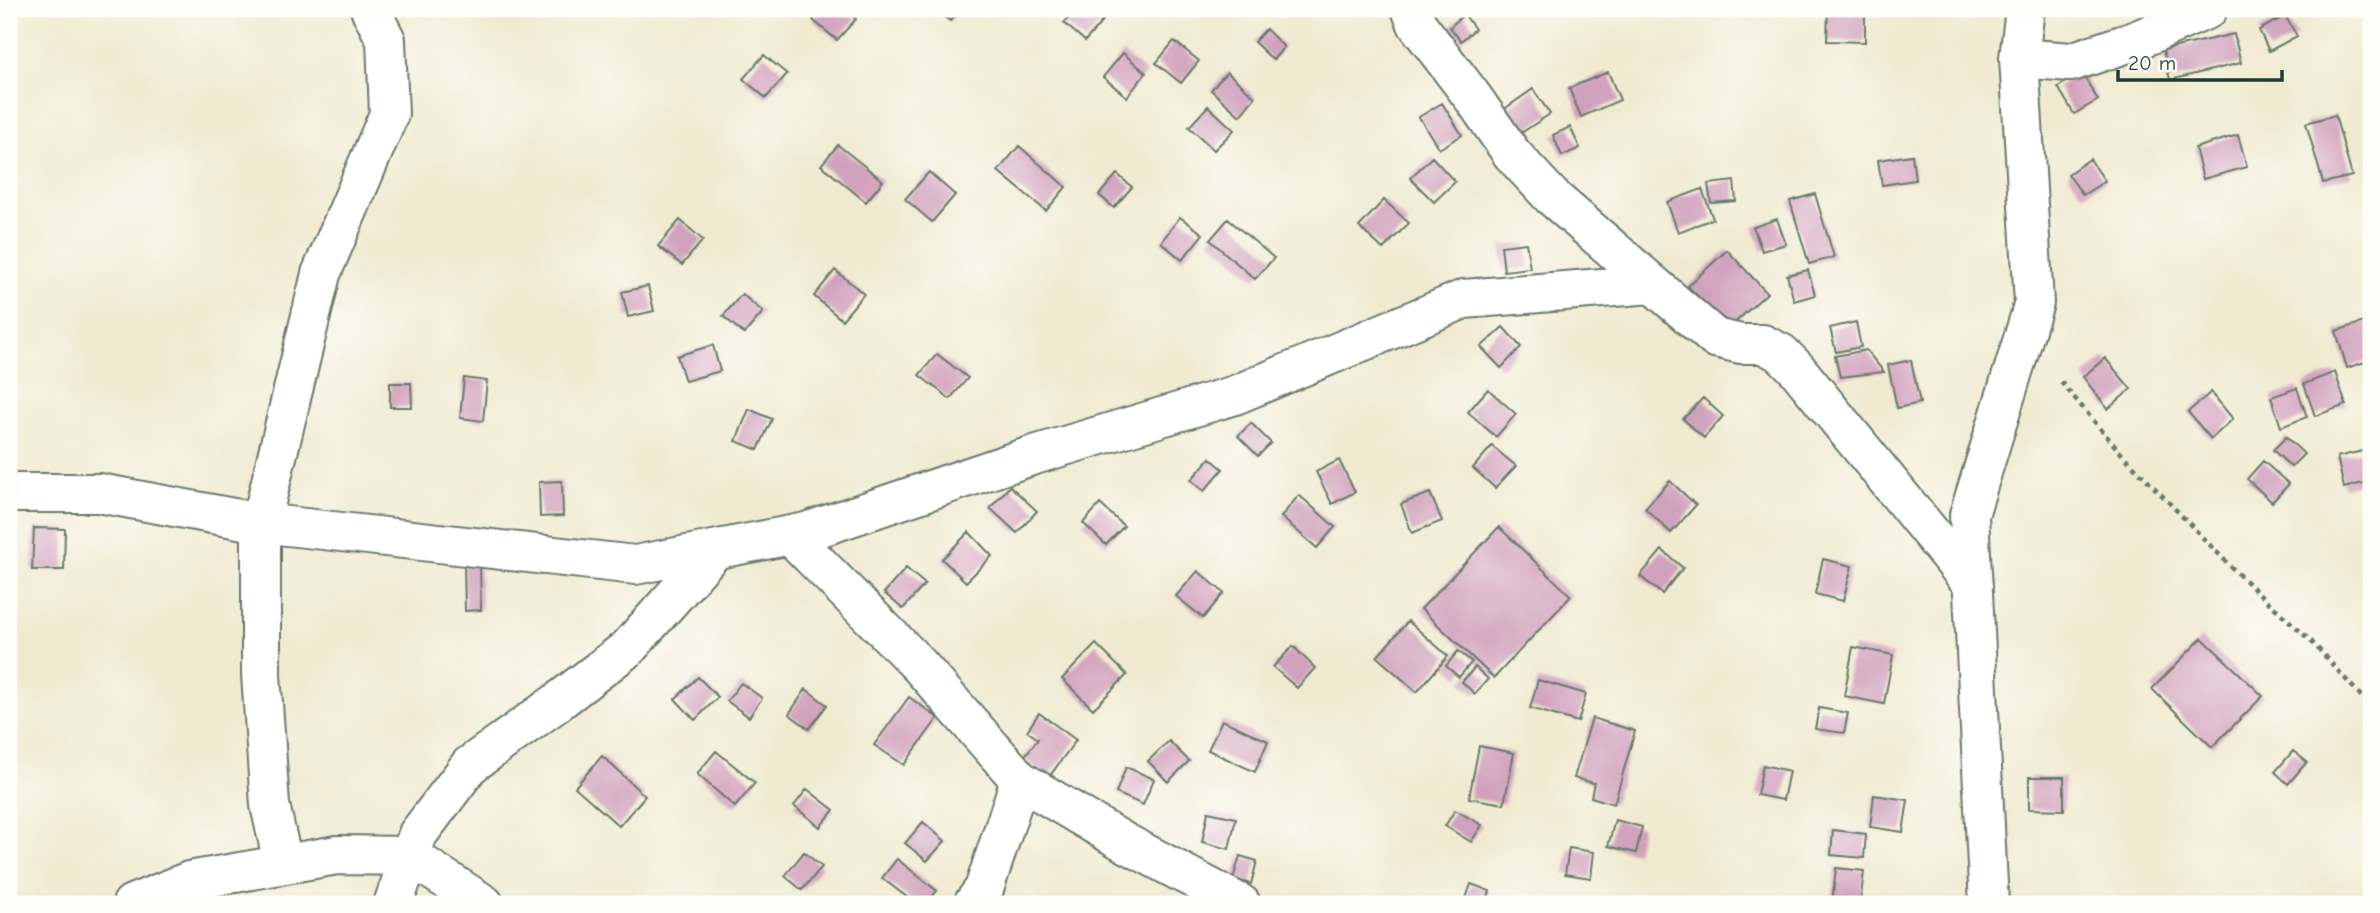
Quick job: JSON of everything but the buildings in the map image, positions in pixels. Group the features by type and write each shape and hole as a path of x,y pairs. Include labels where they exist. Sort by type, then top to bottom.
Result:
{"street":[{"path":"284,863 270,805 265,747 261,674 261,523 321,274 389,114 386,40 370,9"},
{"path":"1411,9 1417,24 1512,154 1551,195 1715,338 1741,344 1763,344 1781,353 1973,585"},
{"path":"1989,904 1969,514 2034,303 2019,58 2025,9"},
{"path":"2019,58 2071,62 2137,40 2208,9"},
{"path":"9,493 99,493 261,523 635,565 806,532 1031,456 1235,395 1464,299 1652,284"},
{"path":"790,535 919,666 1020,780 1124,842 1241,904"},
{"path":"393,904 418,834 470,765 628,648 714,551"},
{"path":"973,904 984,889 1020,780"},
{"path":"132,904 189,881 337,855 410,856 484,904"}],"path":[{"path":"2058,374 2062,386 2120,452 2241,576 2311,640 2371,707"}]}
